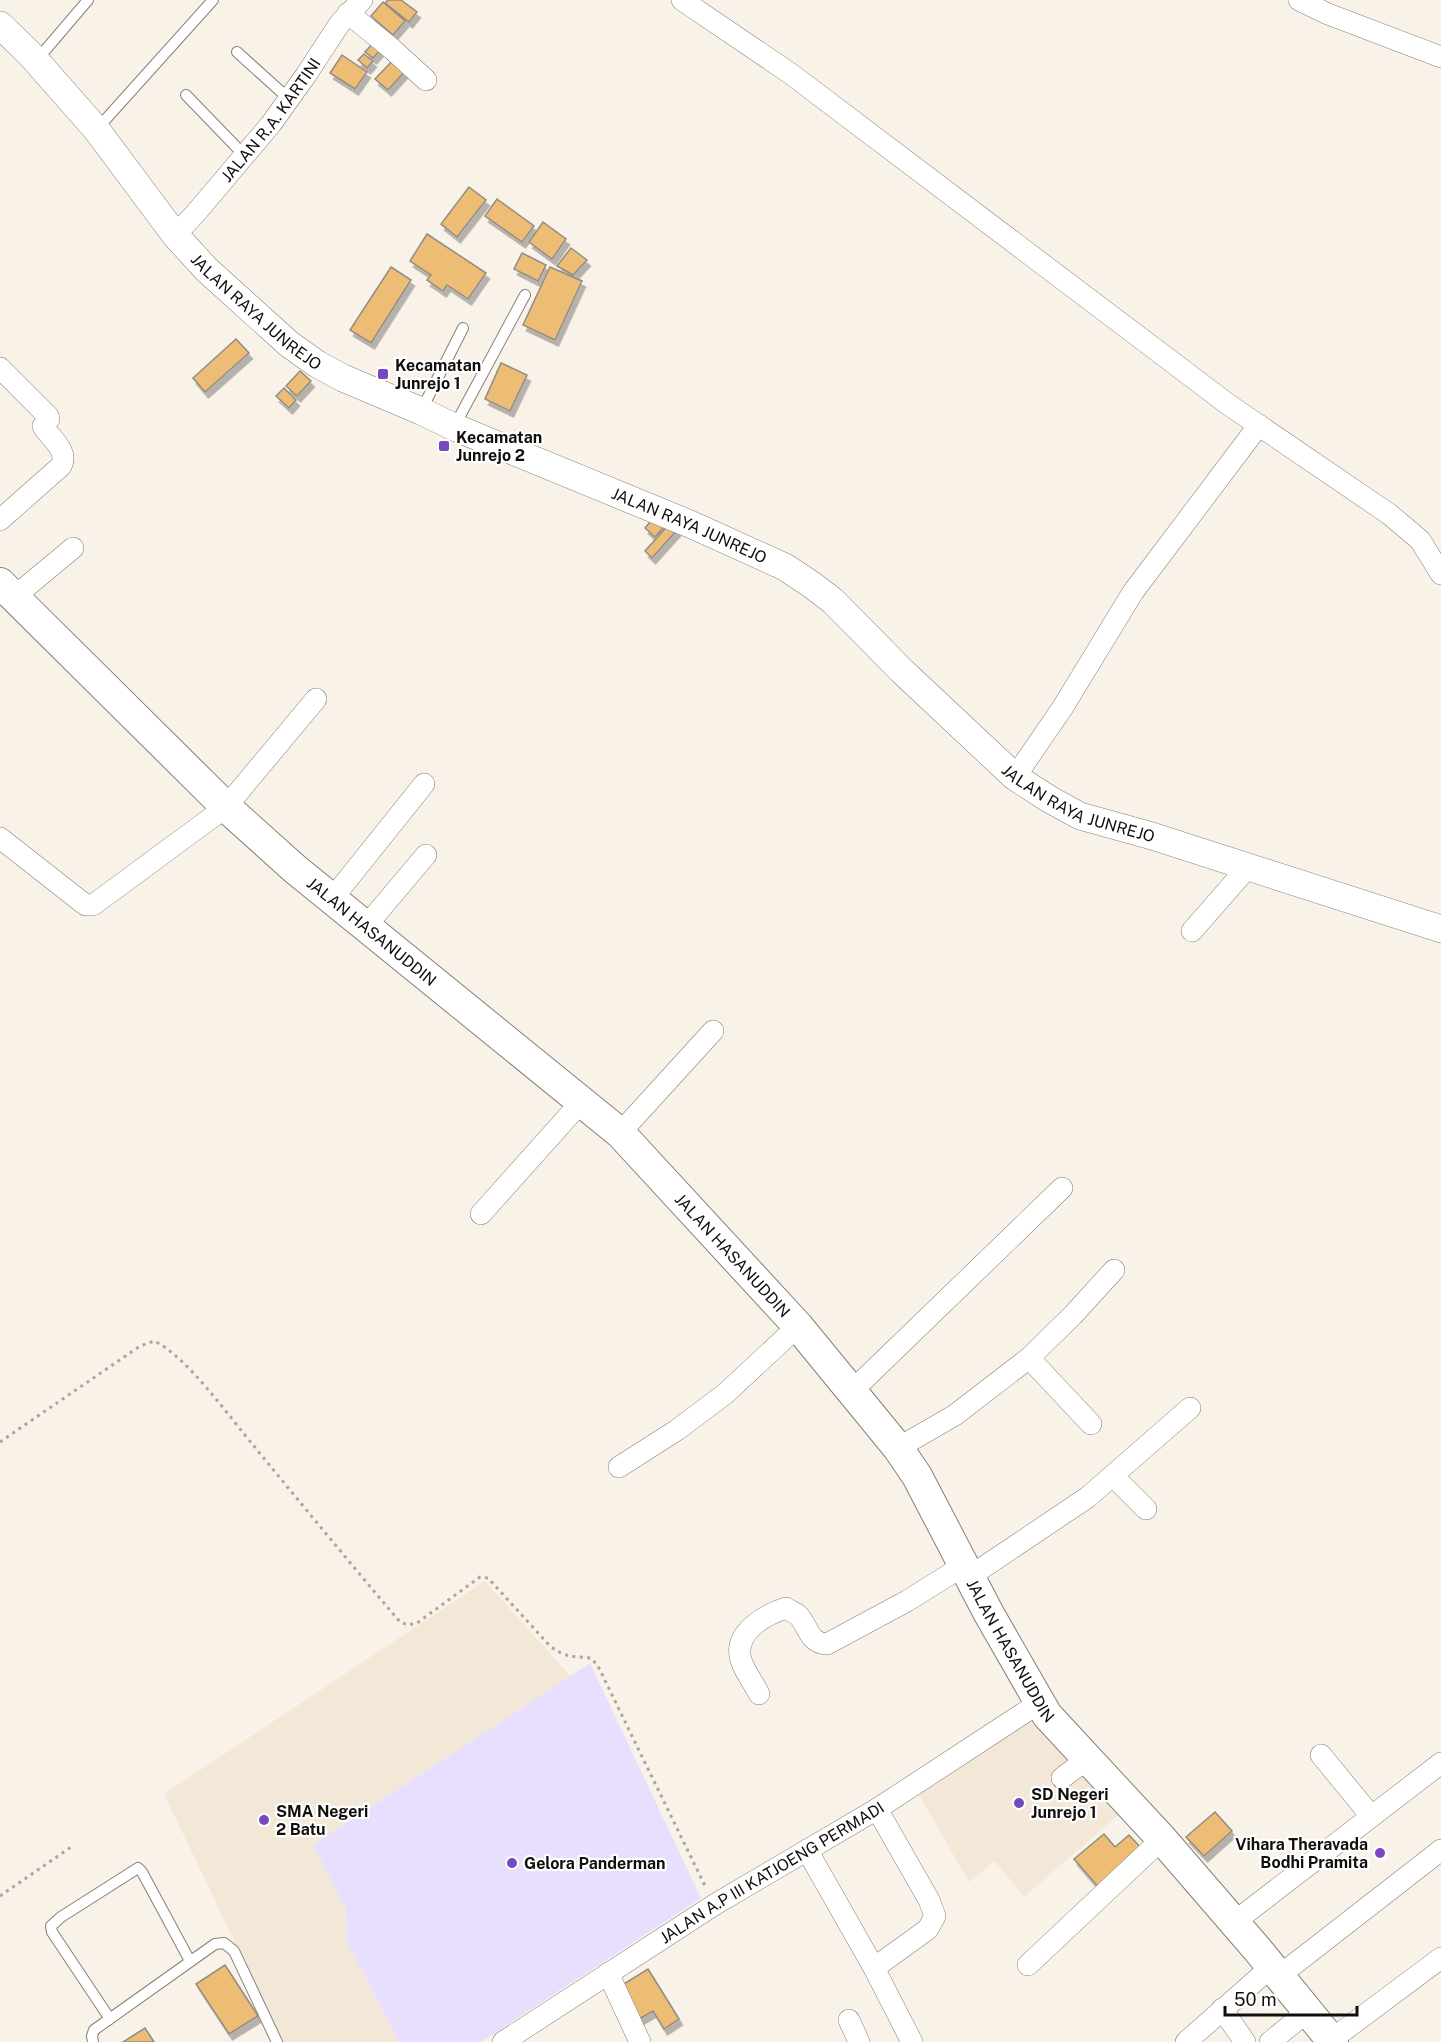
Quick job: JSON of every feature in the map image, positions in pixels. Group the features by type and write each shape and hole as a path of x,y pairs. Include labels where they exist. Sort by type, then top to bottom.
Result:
{"main road":[{"name":"JALAN HASANUDDIN","path":"7,590 226,807 332,899 620,1133 798,1326 898,1448 923,1486 966,1571 1047,1715 1162,1839 1332,2041"}],"street":[{"path":"682,0 791,74 1220,398 1395,518 1420,540 1441,574"},
{"path":"1299,0 1328,14 1441,57"},
{"path":"355,7 392,49 426,80"},
{"name":"JALAN R.A. KARTINI","path":"175,235 245,156 306,75 330,36 355,7"},
{"name":"JALAN RAYA JUNREJO","path":"0,25 36,61 96,129 175,235 206,269 298,351 317,364 343,378 454,427 690,524 785,567 833,602 902,671 1015,777 1049,800 1080,816 1441,928"},
{"path":"0,368 47,415 48,419 44,424 44,429 64,454 64,461 0,520"},
{"path":"1015,777 1075,689 1133,592 1258,425"},
{"path":"7,590 73,548"},
{"path":"0,838 83,903 90,906 97,903 226,807 316,699"},
{"path":"332,899 424,784"},
{"path":"366,926 426,855"},
{"path":"1192,931 1248,867"},
{"path":"620,1133 713,1031"},
{"path":"481,1214 582,1101"},
{"path":"851,1392 1062,1188"},
{"path":"898,1448 955,1415 1029,1358 1114,1270"},
{"path":"619,1467 677,1430 724,1394 798,1326"},
{"path":"1029,1358 1091,1424"},
{"path":"759,1694 741,1660 739,1646 741,1637 774,1612 786,1608 798,1615 813,1640 827,1644 966,1571 1088,1497 1190,1408"},
{"path":"1113,1476 1146,1509"},
{"name":"JALAN A.P III KATJOENG PERMADI","path":"503,2042 714,1905 877,1809 1039,1703"},
{"path":"1321,1755 1371,1816"},
{"path":"1062,1778 1087,1759"},
{"path":"1233,1923 1441,1763"},
{"path":"874,1968 928,1929 935,1916 929,1900 877,1809"},
{"path":"1028,1965 1162,1839"},
{"path":"807,1850 874,1968 912,2042"},
{"path":"1186,2042 1222,2009 1441,1850"},
{"path":"1332,2041 1441,1958"},
{"path":"608,1973 640,2042"},
{"path":"1222,2009 1245,2042"},
{"path":"1270,2042 1308,2012"},
{"path":"849,2020 859,2042"}],"lane":[{"path":"36,61 88,0"},
{"path":"96,129 213,0"},
{"path":"237,52 288,99"},
{"path":"186,95 245,156"},
{"path":"454,427 525,295"},
{"path":"421,411 463,328"},
{"path":"110,2019 52,1932 51,1926 61,1917 138,1868 190,1961"},
{"path":"93,2042 94,2030 215,1944 224,1943 234,1951 278,2042"}],"path":[{"path":"0,1442 140,1346 154,1341 162,1345 178,1357 212,1395 400,1622 408,1625 417,1623 480,1577 488,1578 559,1653 571,1658 591,1658 598,1666 714,1905"},
{"path":"0,1896 71,1847"}],"shaded area":[{"name":"SMA Negeri 2 Batu","path":"485,1581 570,1676 313,1845 346,1909 347,1942 399,2042 283,2042 164,1794"},
{"path":"590,1663 701,1898 481,2042 399,2042 347,1942 346,1909 313,1845"},
{"name":"SD Negeri Junrejo 1","path":"1034,1718 1122,1812 1024,1897 995,1861 969,1882 918,1793"}],"building":[{"path":"388,0 401,0 417,12 409,22 385,3"},
{"path":"383,2 405,21 393,35 371,16"},
{"path":"374,42 382,48 373,58 365,52"},
{"path":"364,54 373,61 367,68 358,60"},
{"path":"342,55 367,72 355,89 330,73"},
{"path":"395,58 407,69 388,90 375,79"},
{"path":"469,187 486,200 457,237 441,224"},
{"path":"497,199 534,226 522,242 485,216"},
{"path":"543,222 566,239 552,259 529,242"},
{"path":"427,234 486,273 468,299 447,285 443,291 427,280 431,275 410,261"},
{"path":"571,248 587,260 573,275 557,266"},
{"path":"522,253 546,265 538,281 514,269"},
{"path":"391,267 411,280 371,343 350,330"},
{"path":"550,267 582,281 555,340 523,325"},
{"path":"236,339 249,353 205,392 193,378"},
{"path":"501,363 527,375 510,411 485,399"},
{"path":"300,371 311,381 297,396 286,386"},
{"path":"284,388 296,400 289,408 276,396"},
{"path":"657,514 667,523 655,537 645,528"},
{"path":"670,523 677,530 652,558 645,551"},
{"path":"1215,1812 1232,1831 1204,1856 1186,1837"},
{"path":"1104,1834 1115,1847 1129,1835 1144,1851 1100,1889 1074,1859"},
{"path":"225,1965 258,2016 229,2034 196,1984"},
{"path":"648,1969 679,2019 664,2029 653,2011 639,2019 619,1987"},
{"path":"145,2028 154,2042 123,2042"}],"place":[{"name":"Kecamatan Junrejo 1","path":"383,374"},
{"name":"Kecamatan Junrejo 2","path":"444,446"},
{"name":"SD Negeri Junrejo 1","path":"1019,1803"},
{"name":"SMA Negeri 2 Batu","path":"264,1820"},
{"name":"Vihara Theravada Bodhi Pramita","path":"1380,1853"},
{"name":"Gelora Panderman","path":"512,1863"}]}
